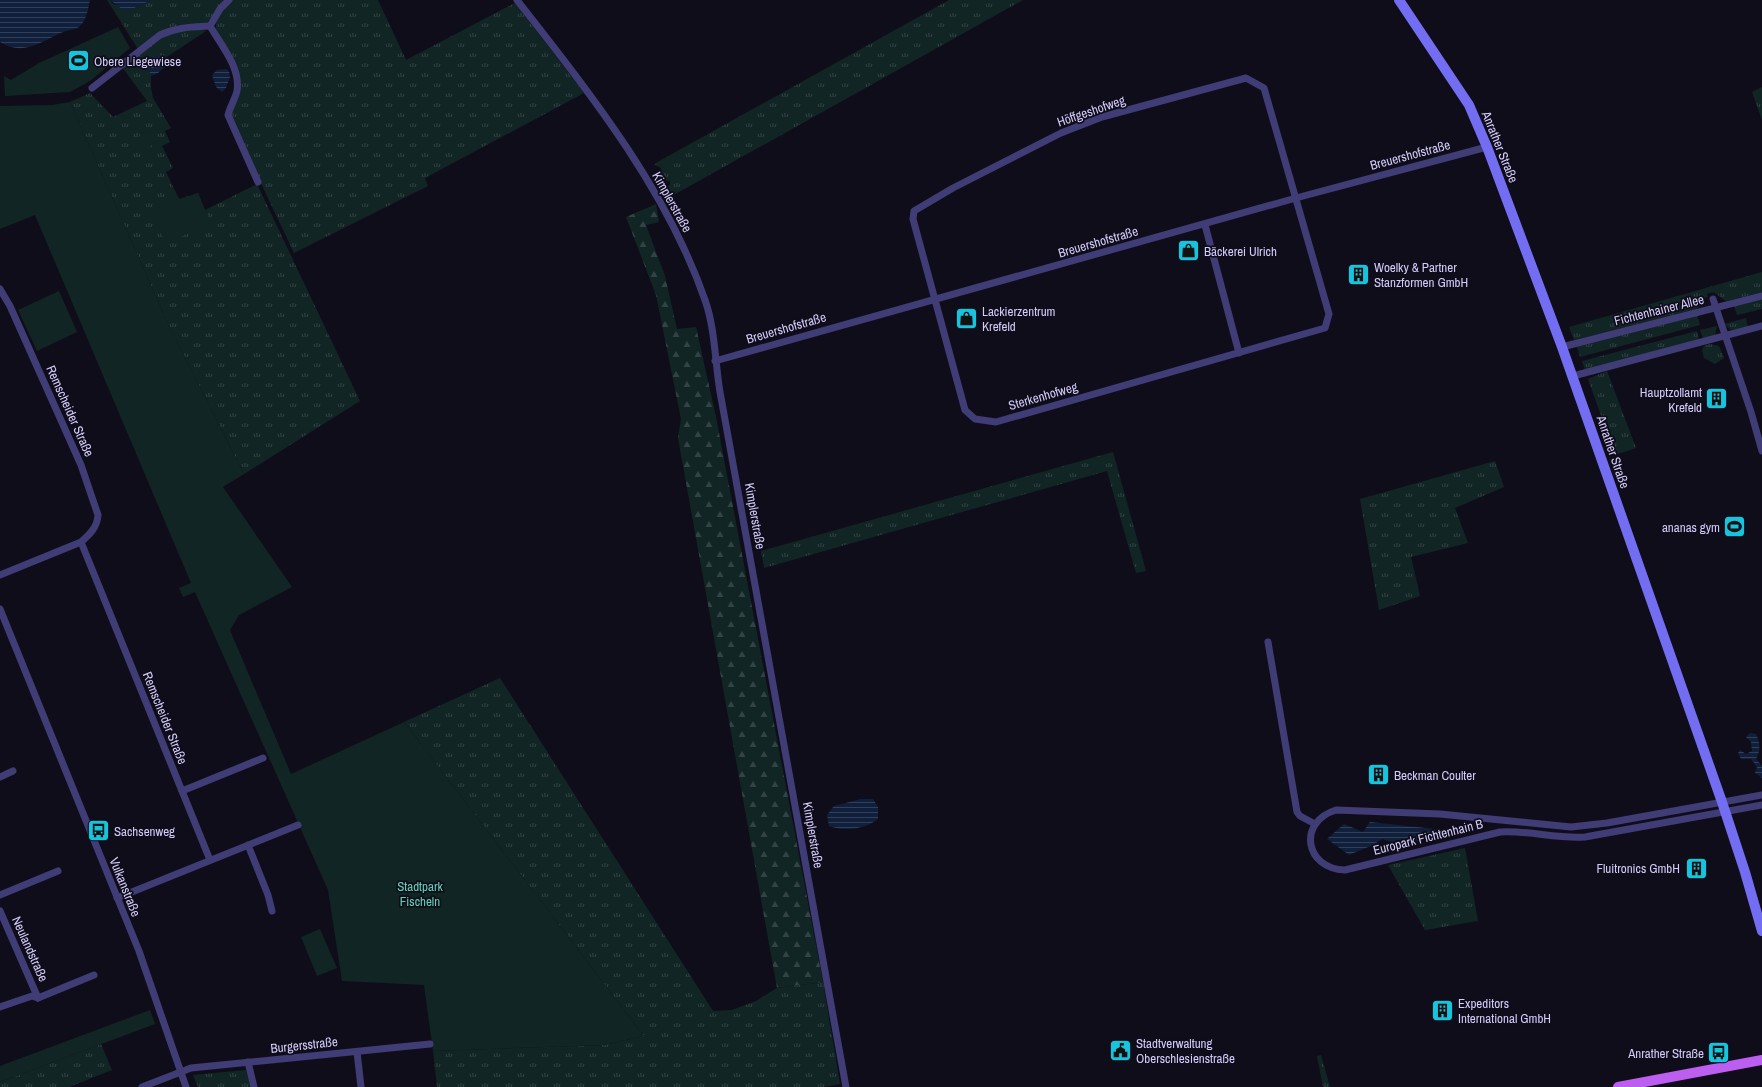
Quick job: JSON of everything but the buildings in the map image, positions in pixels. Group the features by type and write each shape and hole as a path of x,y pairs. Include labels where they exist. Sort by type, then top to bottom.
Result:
{"main road":[{"name":"Anrather Straße","path":"1399,0 1469,105 1487,147 1573,376 1724,807 1746,872 1762,931"},
{"path":"1618,1087 1757,1061 1762,1055"}],"street":[{"path":"210,26 220,9 229,0"},
{"name":"Kimplerstraße","path":"517,0 581,82 639,167 669,219 706,301 715,361 846,1087"},
{"path":"92,88 160,35 173,29 192,26 210,26"},
{"path":"210,26 236,72 238,83 228,115 258,182"},
{"name":"Höffgeshofweg","path":"935,300 913,219 914,211 953,188 1016,155 1061,133 1102,117 1246,78 1264,88 1296,198"},
{"name":"Breuershofstraße","path":"715,361 1296,198 1487,147"},
{"name":"Sterkenhofweg","path":"935,300 965,410 975,419 996,422 1325,328 1329,314 1296,198"},
{"path":"1204,225 1239,353"},
{"name":"Remscheider Straße","path":"0,289 10,306 37,365 94,498 98,515 98,522 92,533 81,542 0,575"},
{"name":"Fichtenhainer Allee","path":"1562,347 1762,296"},
{"path":"1713,299 1717,307 1724,336 1751,412 1762,451"},
{"path":"1573,376 1762,326"},
{"name":"Remscheider Straße","path":"81,542 210,860"},
{"name":"Vulkanstraße","path":"0,609 144,964 186,1087"},
{"path":"1268,642 1297,812 1300,816 1315,824"},
{"path":"182,791 263,758"},
{"path":"0,777 14,771"},
{"path":"1724,807 1762,795"},
{"path":"1724,807 1762,806"},
{"name":"Europark Fichtenhain B","path":"1724,807 1584,836 1557,837 1520,832 1500,832 1359,867 1336,870 1320,862 1312,849 1311,833 1315,824 1327,812 1350,809 1482,818 1557,827 1583,827 1724,807"},
{"path":"117,898 298,825"},
{"path":"1583,827 1584,836"},
{"path":"248,845 268,894 272,911"},
{"path":"0,895 58,871"},
{"name":"Neulandstraße","path":"0,911 38,998"},
{"path":"0,1008 32,996 38,998 94,975"},
{"name":"Burgersstraße","path":"142,1087 180,1071 198,1067 430,1044"},
{"path":"357,1052 361,1087"},
{"path":"248,1062 254,1087"}],"green space":[{"path":"107,0 110,0 113,4 132,9 151,0 225,0 206,24 185,24 171,27 138,49"},
{"path":"232,0 378,0 406,60 515,3 584,93 425,178 428,186 294,253 242,143 231,114 239,83 216,31 216,22 225,7"},
{"path":"949,0 1023,0 670,197 666,188 670,185 670,181 662,180 660,176 661,168 654,164"},
{"name":"Obere Liegewiese","path":"118,27 130,48 90,81 70,92 5,96 4,76 11,80 39,63"},
{"path":"198,29 206,31 162,60 158,54 146,62 151,76 153,98 171,128 165,131 170,142 162,146 173,168 166,172 179,199 198,193 205,210 257,184 360,401 244,474 169,326 70,102 90,93 113,117 147,101 122,67 161,37 173,31"},
{"path":"1762,87 1762,120 1752,92"},
{"name":"Stadtpark Fischeln","path":"70,102 169,326 244,474 223,487 292,587 239,615 230,630 291,774 404,722 644,1036 604,1045 433,1051 424,985 342,981 328,890 195,592 183,597 179,588 191,583 35,215 0,229 0,106 52,105"},
{"path":"144,131 150,131 155,136 153,145 150,147 144,147 139,142 139,136"},
{"path":"198,193 210,222 166,244 150,211"},
{"path":"656,204 659,222 646,225 665,276 677,329 696,327 716,417 823,982 777,988 678,438 681,419 656,295 626,217"},
{"path":"1762,272 1762,292 1727,301 1715,293 1710,293 1707,294 1708,297 1704,298 1705,302 1696,309 1574,340 1569,327"},
{"path":"59,291 77,332 37,351 18,310"},
{"path":"1762,298 1762,309 1737,315 1734,306"},
{"path":"1697,315 1700,325 1580,357 1577,347"},
{"path":"1746,318 1748,328 1731,330 1724,324"},
{"path":"1717,326 1715,335 1703,339 1700,330"},
{"path":"1697,331 1699,340 1585,370 1582,361"},
{"path":"1710,344 1719,346 1724,358 1715,364 1704,358 1702,350 1704,346"},
{"path":"1607,371 1636,448 1615,455 1588,379"},
{"path":"1113,452 1146,571 1136,573 1107,471 764,568 761,551"},
{"path":"1495,461 1504,487 1455,508 1468,543 1411,557 1420,596 1379,610 1360,499"},
{"path":"500,678 713,1011 732,1010 756,1001 777,988 823,982 840,1084 825,1087 437,1087 433,1051 604,1045 644,1036 404,722"},
{"path":"1465,848 1478,921 1425,930 1388,865"},
{"path":"320,929 337,968 317,976 301,937"},
{"path":"150,1010 155,1024 0,1082 0,1066"},
{"path":"101,1044 112,1070 69,1087 0,1087 0,1082"},
{"path":"1321,1055 1330,1087 1323,1087 1317,1056"},
{"path":"246,1070 251,1087 198,1087 193,1075"}],"water":[{"path":"0,0 90,0 86,17 78,27 32,46 17,48 0,42"},
{"path":"110,0 151,0 132,9 123,10"},
{"path":"158,53 166,66 158,73 151,76 146,62"},
{"path":"226,69 229,71 230,77 226,88 222,92 216,87 212,75 217,70"},
{"path":"1750,733 1756,734 1758,740 1759,750 1756,759 1762,766 1762,778 1755,773 1757,767 1751,759 1741,759 1738,753 1740,750 1746,754 1752,751 1751,742 1746,737"},
{"path":"861,799 873,799 878,807 878,819 861,827 848,829 829,826 827,815 834,806"},
{"path":"1370,822 1435,829 1437,834 1417,841 1403,843 1382,839 1373,845 1349,855 1327,839 1344,824 1363,832"}],"place":[{"name":"Obere Liegewiese","path":"79,61"},
{"name":"Bäckerei Ulrich","path":"1189,251"},
{"name":"Woelky & Partner Stanzformen GmbH","path":"1358,274"},
{"name":"Lackierzentrum Krefeld","path":"966,318"},
{"name":"Hauptzollamt Krefeld","path":"1717,399"},
{"name":"ananas gym","path":"1735,527"},
{"name":"Beckman Coulter","path":"1379,775"},
{"name":"Sachsenweg","path":"98,831"},
{"name":"Fluitronics GmbH","path":"1696,868"},
{"name":"Expeditors International GmbH","path":"1443,1010"},
{"name":"Stadtverwaltung Oberschlesienstraße","path":"1121,1050"},
{"name":"Anrather Straße","path":"1719,1053"}]}
